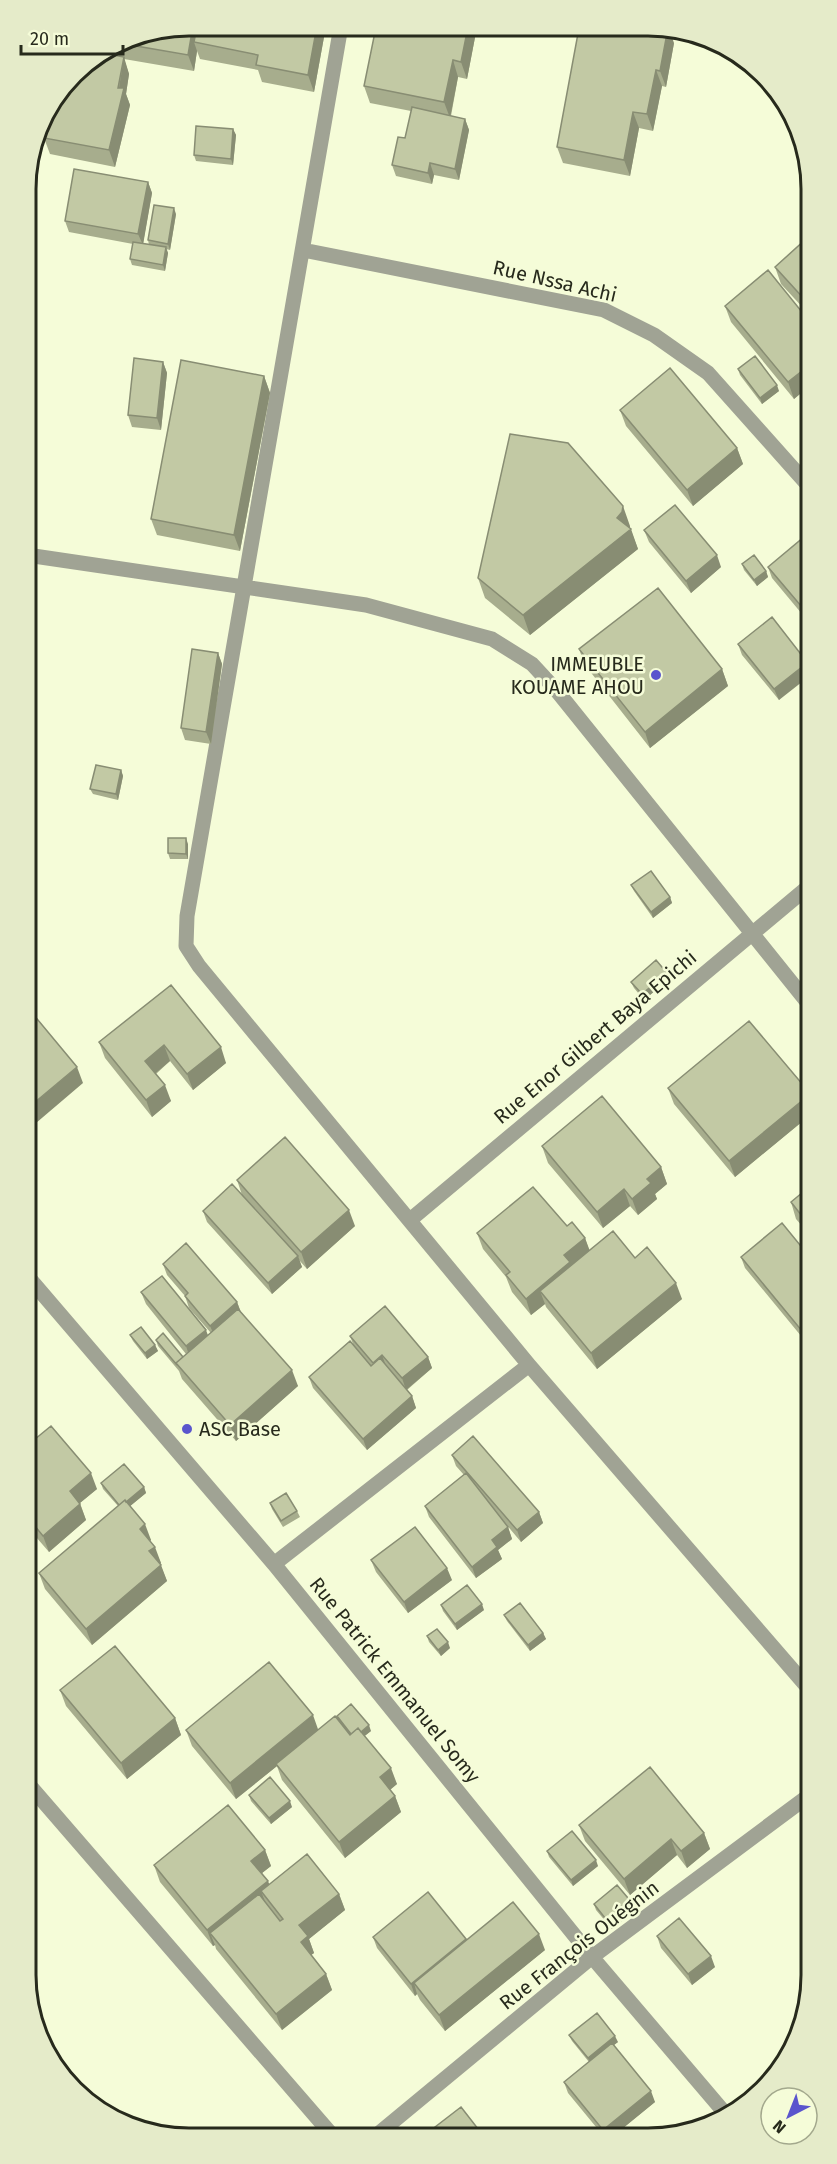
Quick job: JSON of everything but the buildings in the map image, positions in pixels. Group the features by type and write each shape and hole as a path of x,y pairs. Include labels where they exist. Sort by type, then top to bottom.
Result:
{"street":[{"path":"339,36 187,916 186,946 199,966 529,1365 801,1680"},
{"name":"Rue Nssa Achi","path":"303,249 604,310 654,335 708,373 801,477"},
{"path":"36,556 366,605 492,639 532,664 557,691 801,995"},
{"name":"Rue Enor Gilbert Baya Epichi","path":"410,1220 801,892"},
{"name":"Rue Patrick Emmanuel Somy","path":"36,1286 274,1564 592,1957 721,2109"},
{"path":"274,1564 529,1365"},
{"path":"36,1793 326,2128"},
{"name":"Rue François Ouégnin","path":"385,2128 592,1957 801,1801"}],"place":[{"name":"IMMEUBLE KOUAME AHOU","path":"656,675"},
{"name":"ASC Base","path":"187,1429"}]}
